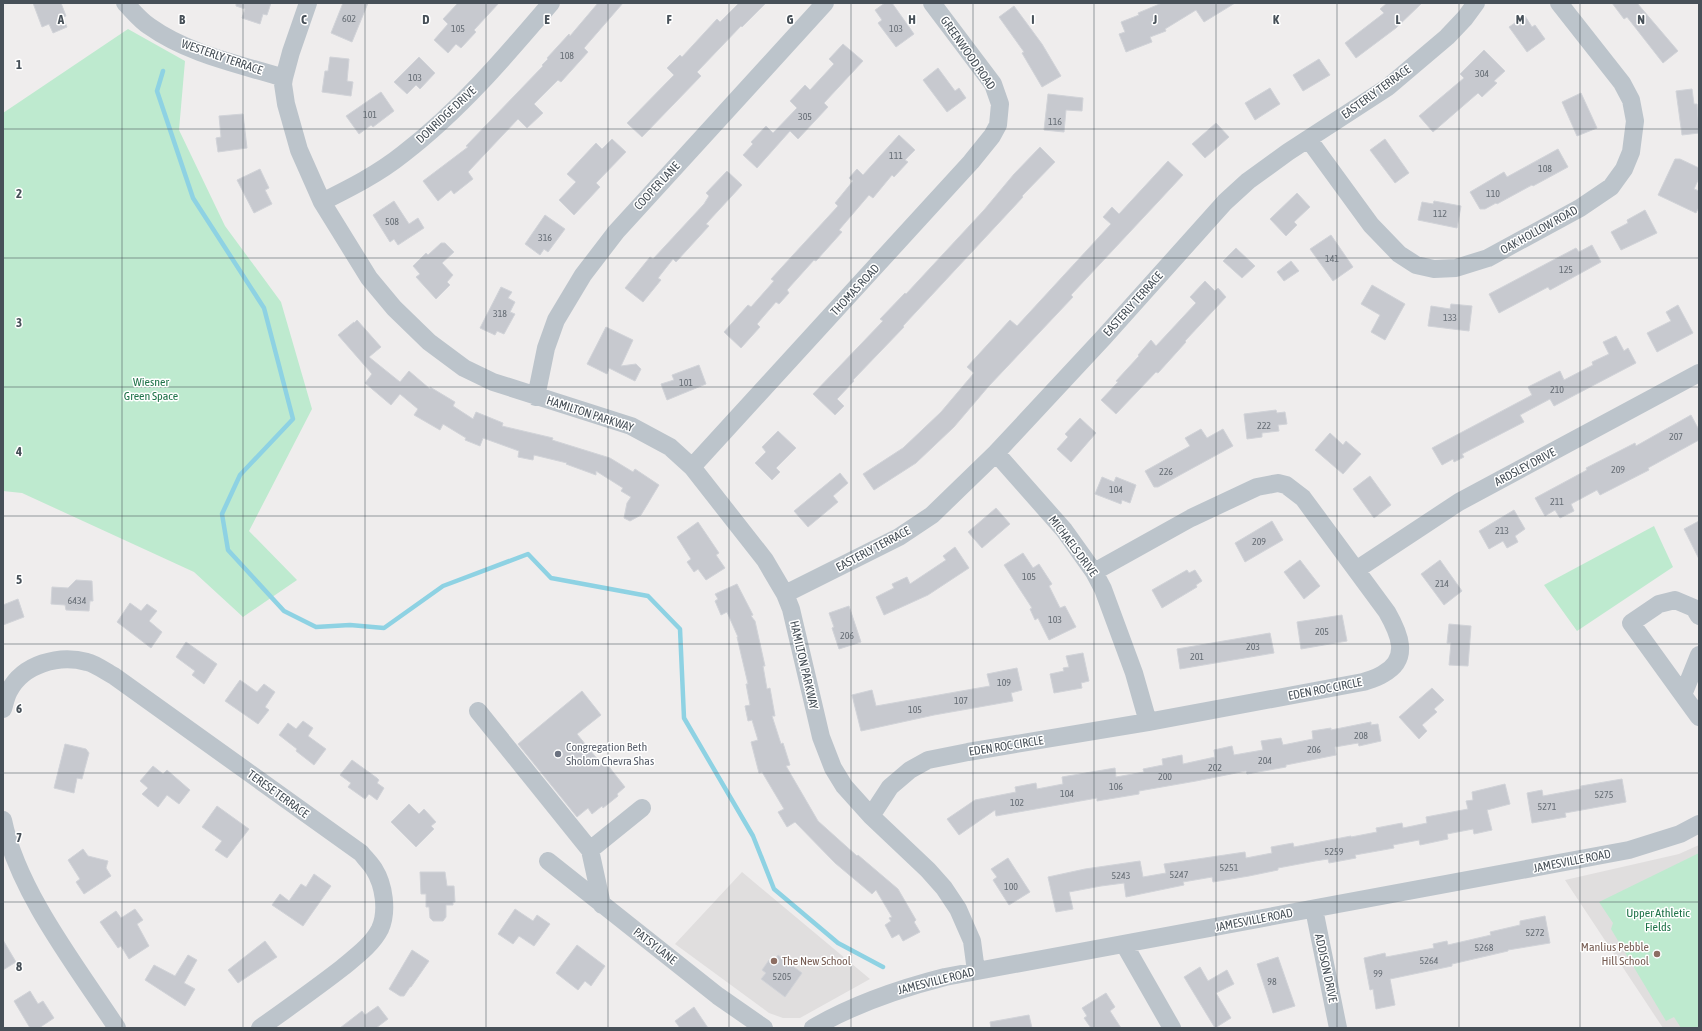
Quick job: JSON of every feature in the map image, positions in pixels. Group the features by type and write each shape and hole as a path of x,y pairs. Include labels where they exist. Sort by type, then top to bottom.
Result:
{"street":[{"name":"WESTERLY TERRACE","path":"124,3 148,26 175,41 196,50 284,78"},
{"name":"HAMILTON PARKWAY","path":"308,3 291,52 284,78 283,84 286,104 297,142 322,202 369,278 394,308 429,342 464,368 493,382 536,397 631,426 670,447 692,467 765,560 785,594 791,609 821,737 830,761 844,786 871,816 928,870 944,888 958,909 972,941 976,971"},
{"name":"DONRIDGE DRIVE","path":"322,202 371,176 402,155 445,119 499,64 551,3"},
{"name":"COOPER LANE","path":"536,397 546,348 556,320 583,275 616,232 825,3"},
{"name":"GREENWOOD ROAD","path":"932,3 993,84 1000,104"},
{"name":"EASTERLY TERRACE","path":"785,594 906,532 932,515 996,453 1104,337 1225,202 1248,181 1288,152 1309,140 1388,87 1447,37 1465,18 1476,3"},
{"name":"OAK HOLLOW ROAD","path":"1309,140 1371,225 1399,254 1416,265 1434,269 1456,268 1488,258 1580,208 1611,187 1624,169 1631,152 1635,121 1631,100 1622,84 1560,3"},
{"name":"THOMAS ROAD","path":"692,467 971,162 992,136 998,125 1000,104"},
{"name":"ARDSLEY DRIVE","path":"1356,570 1459,502 1699,373"},
{"name":"MICHAELS DRIVE","path":"996,453 1064,530 1094,572 1103,589 1134,673 1148,722"},
{"name":"EDEN ROC CIRCLE","path":"871,816 890,787 910,770 928,760 1148,722 1363,682 1384,674 1395,664 1400,654 1400,639 1397,629 1387,612 1303,498 1286,485 1278,483 1257,487 1205,512 1094,572"},
{"path":"1699,616 1694,608 1675,600 1659,604 1631,623 1699,717"},
{"path":"1683,695 1699,656"},
{"name":"TERESE TERRACE","path":"3,708 9,691 21,676 33,667 48,661 63,659 88,662 114,676 360,853 374,870 383,891 383,922 380,930 364,950 316,989 260,1028"},
{"path":"478,711 590,850 602,905"},
{"path":"590,850 642,808"},
{"path":"3,820 6,836 19,870 49,924 117,1028"},
{"name":"JAMESVILLE ROAD","path":"812,1028 836,1015 890,992 932,980 1629,850 1680,834 1699,824"},
{"name":"PATSY LANE","path":"548,862 718,996 764,1028"},
{"name":"ADDISON DRIVE","path":"1314,909 1338,1028"},
{"path":"1124,944 1172,1028"}],"shaded area":[{"name":"Upper Athletic Fields","path":"1699,845 1699,1028 1663,1028 1565,880 1679,854"},
{"name":"The New School","path":"742,872 870,979 800,1018 783,1018 769,1013 675,944"}],"green space":[{"name":"Wiesner Green Space","path":"128,29 185,61 179,130 225,226 281,302 312,409 249,531 297,580 243,617 194,572 22,493 3,491 3,113"},
{"path":"1654,526 1673,567 1577,631 1544,585"},
{"name":"Upper Athletic Fields","path":"1699,853 1699,1028 1681,1028 1674,1017 1666,1021 1611,929 1613,923 1599,902"}],"building":[{"path":"33,3 61,3 66,16 63,17 67,27 53,33 49,24 42,27"},
{"path":"236,3 271,3 267,15 263,14 260,24 242,18 245,9 236,6"},
{"path":"343,3 368,3 352,42 331,33"},
{"path":"458,3 499,3 474,30 476,32 461,48 456,44 448,53 434,40 448,24 443,19"},
{"path":"598,3 623,3 584,48 588,52 561,82 558,80 534,104 543,113 527,128 518,119 468,172 473,179 454,194 451,190 438,201 423,181 468,147 466,146 543,66 542,65 548,59 547,58 569,34 570,36"},
{"path":"739,3 766,3 742,27 741,26 697,72 701,76 642,137 627,123 674,75 667,68 680,55 682,57 717,19 720,22"},
{"path":"885,3 892,3 914,34 896,47 878,23 882,20 875,10"},
{"path":"1162,3 1235,3 1204,22 1196,10 1165,29 1166,31 1150,37 1152,42 1126,52 1119,34 1125,32 1121,22 1139,15 1138,13"},
{"path":"1387,3 1422,3 1396,28 1356,58 1345,43 1384,13 1380,9"},
{"path":"1612,3 1637,3 1678,51 1663,63 1627,17 1624,19"},
{"path":"1014,6 1042,44 1061,76 1042,87 1022,53 1024,52 999,17"},
{"path":"1525,16 1532,27 1535,25 1545,39 1527,52 1509,27"},
{"path":"843,44 863,61 824,103 828,107 798,139 790,131 757,168 743,155 753,144 751,142 766,126 773,133 797,108 790,101 805,85 810,90 834,64 829,59"},
{"path":"1484,50 1505,71 1494,81 1497,83 1482,97 1478,93 1433,132 1419,116 1464,78 1460,74"},
{"path":"330,57 349,59 347,81 353,82 351,96 322,92 325,71 328,71"},
{"path":"419,57 435,73 420,89 416,85 407,94 394,82"},
{"path":"1319,59 1330,75 1303,91 1293,75"},
{"path":"938,68 955,91 959,88 966,98 947,112 923,80"},
{"path":"1270,88 1280,104 1255,120 1245,103"},
{"path":"1692,89 1694,104 1697,104 1699,133 1682,135 1676,91"},
{"path":"381,92 394,111 373,127 371,125 359,134 346,116"},
{"path":"1581,93 1597,128 1577,136 1562,102"},
{"path":"1048,94 1083,98 1082,111 1066,110 1064,132 1044,130"},
{"path":"243,114 247,148 218,152 216,138 221,137 219,116"},
{"path":"1216,123 1229,137 1205,158 1192,144"},
{"path":"899,135 915,150 905,160 908,162 894,177 892,175 873,198 869,195 839,230 842,232 787,290 789,293 779,304 776,302 757,324 760,327 741,348 724,332 748,305 751,307 774,281 771,279 838,206 835,203 853,181 849,178 857,169 863,175"},
{"path":"612,139 626,152 596,183 600,187 574,215 559,200 576,182 567,174 596,143 602,149"},
{"path":"1385,139 1409,173 1395,183 1370,150"},
{"path":"1040,147 1055,162 903,326 904,327 853,380 854,381 837,399 844,406 835,415 813,394 883,321 880,319 905,293 906,294"},
{"path":"1558,149 1568,167 1497,204 1496,203 1485,209 1480,209 1470,192 1504,172 1507,177"},
{"path":"1675,159 1680,159 1699,168 1699,178 1694,189 1699,191 1699,207 1696,213 1658,195"},
{"path":"1168,161 1183,175 1071,295 1073,297 988,387 954,427 916,463 874,490 863,474 903,448 941,412 974,373 967,367 1010,320 1017,326 1111,224 1103,217 1112,207 1119,214"},
{"path":"260,169 269,188 265,190 272,204 254,213 237,180"},
{"path":"727,171 742,185 706,224 709,226 676,262 673,259 658,278 661,280 643,302 625,288 650,257 653,259 704,204 709,196 706,193"},
{"path":"1297,193 1310,207 1294,222 1297,225 1286,236 1270,219"},
{"path":"394,201 409,224 418,218 424,228 398,245 394,239 390,242 373,215"},
{"path":"1434,201 1461,206 1457,228 1418,220 1422,202 1433,204"},
{"path":"1645,210 1657,233 1621,250 1611,232 1628,223 1627,220"},
{"path":"545,215 565,229 548,252 544,249 540,255 525,244"},
{"path":"1331,235 1353,267 1333,281 1310,249"},
{"path":"441,243 445,243 454,252 442,263 453,275 447,282 450,285 436,299 416,277 420,274 413,266 426,253 428,255"},
{"path":"1592,245 1601,262 1550,290 1548,287 1499,313 1489,294 1576,248 1579,252"},
{"path":"1236,248 1255,266 1242,278 1223,261"},
{"path":"1291,261 1299,271 1284,281 1277,272"},
{"path":"1205,281 1215,291 1218,288 1226,297 1185,341 1186,342 1158,373 1156,372 1116,414 1101,400 1118,382 1116,381 1139,356 1138,355 1151,340 1156,346 1196,303 1190,297"},
{"path":"1372,285 1405,304 1385,340 1371,332 1380,315 1361,304"},
{"path":"501,287 512,292 508,298 515,302 510,312 515,314 504,334 497,331 495,335 480,328"},
{"path":"1451,304 1472,306 1469,331 1428,326 1431,306 1450,309"},
{"path":"1678,305 1693,333 1657,352 1647,333 1671,321 1666,312"},
{"path":"357,320 381,347 369,357 400,382 409,371 430,389 430,387 455,402 453,406 473,419 476,412 503,423 502,426 553,438 552,440 610,458 633,472 635,469 659,485 641,515 630,521 624,518 627,503 631,497 621,491 623,488 596,471 596,475 566,464 567,463 534,455 533,460 518,457 519,451 483,438 480,446 465,440 466,438 443,424 440,430 414,415 418,409 400,394 391,405 365,383 372,374 338,335"},
{"path":"606,327 633,340 621,366 636,364 641,369 635,381 609,368 607,374 587,364"},
{"path":"1616,336 1624,351 1628,348 1636,363 1554,406 1550,399 1520,415 1524,422 1462,454 1464,457 1454,462 1453,459 1442,465 1432,448 1532,395 1528,387 1560,371 1564,380 1593,365 1592,362 1609,354 1603,342"},
{"path":"699,365 706,384 667,400 661,384 674,380 672,375"},
{"path":"1276,410 1277,413 1285,412 1287,424 1278,425 1279,431 1262,433 1262,437 1247,439 1244,414"},
{"path":"1691,415 1699,430 1699,440 1648,468 1649,470 1600,495 1597,490 1571,504 1574,511 1560,518 1555,510 1545,516 1535,498 1587,470 1586,468 1635,443 1636,446"},
{"path":"1080,418 1096,433 1071,462 1057,449 1068,437 1065,434"},
{"path":"1201,429 1207,438 1223,429 1233,446 1158,487 1154,487 1145,471 1190,446 1185,438"},
{"path":"778,431 796,448 776,468 780,472 772,480 755,463 766,452 762,447"},
{"path":"1330,433 1343,445 1346,441 1361,454 1343,474 1315,450"},
{"path":"840,473 848,483 833,496 838,502 808,527 794,511"},
{"path":"1370,476 1391,505 1374,518 1353,489"},
{"path":"1102,477 1114,482 1116,477 1136,485 1130,503 1122,500 1121,504 1095,494"},
{"path":"996,508 1010,524 982,548 968,532"},
{"path":"1514,510 1525,529 1515,536 1518,542 1507,548 1503,541 1489,549 1479,531"},
{"path":"1272,521 1283,540 1245,562 1235,543"},
{"path":"1699,521 1699,559 1684,529"},
{"path":"698,522 719,553 716,555 725,568 706,580 698,569 694,572 687,562 691,559 677,537"},
{"path":"955,547 969,568 928,595 884,615 876,597 894,588 892,584 907,577 910,584 946,560 943,556"},
{"path":"1023,553 1033,568 1039,564 1052,584 1049,586 1060,608 1065,606 1076,627 1049,640 1038,618 1035,620 1030,609 1032,608 1004,565"},
{"path":"1300,560 1320,586 1304,599 1284,572"},
{"path":"1440,560 1462,591 1444,605 1421,574"},
{"path":"1187,570 1189,573 1195,570 1202,581 1196,585 1197,587 1162,608 1152,590"},
{"path":"76,580 92,581 93,601 90,601 89,611 66,610 65,605 51,604 52,587 68,588"},
{"path":"737,584 753,615 751,616 755,621 765,666 763,666 767,689 770,688 775,716 772,716 781,744 783,743 790,765 786,766 818,821 857,856 858,855 898,889 916,920 914,922 920,932 903,941 899,934 892,938 885,925 891,921 889,918 892,917 876,890 872,894 835,863 795,822 787,827 778,812 784,809 762,772 759,773 751,742 758,740 752,720 748,721 745,706 750,705 746,684 748,684 738,637 727,612 721,615 715,601 718,599 715,594"},
{"path":"18,599 24,617 3,625 3,605"},
{"path":"130,603 141,611 147,604 157,611 149,621 162,632 151,648 117,622"},
{"path":"849,606 861,642 839,649 829,613"},
{"path":"1342,615 1347,641 1301,649 1297,622"},
{"path":"1449,624 1471,626 1468,666 1449,665 1451,643 1447,643"},
{"path":"1270,633 1274,653 1180,669 1177,649"},
{"path":"186,642 217,664 204,684 192,675 195,671 176,657"},
{"path":"1083,653 1089,681 1081,683 1082,688 1054,693 1050,674 1064,671 1063,668 1069,667 1066,656"},
{"path":"1017,668 1022,690 1011,693 1013,701 934,715 861,731 852,695 872,690 876,706 990,686 987,674"},
{"path":"240,680 257,692 264,684 275,692 265,707 269,710 258,724 225,701"},
{"path":"1432,688 1444,700 1434,709 1437,712 1422,725 1427,731 1419,739 1399,717"},
{"name":"Congregation Beth Sholom Chevra Shas","path":"582,691 601,715 577,734 603,766 606,763 625,787 617,794 618,796 603,808 602,806 592,814 588,808 577,817 518,744"},
{"path":"303,721 313,728 308,736 326,749 314,765 279,735 288,723 296,729"},
{"path":"1371,722 1371,725 1378,724 1381,741 1359,746 1358,743 1335,747 1336,755 1286,765 1286,767 1247,774 1246,771 1139,791 1139,794 1097,801 1097,798 996,816 995,810 959,835 947,819 975,800 1016,792 1015,787 1036,783 1037,789 1063,784 1062,777 1115,768 1116,777 1144,772 1143,769 1163,765 1162,759 1182,755 1183,764 1215,757 1214,750 1232,746 1234,755 1263,750 1261,741 1281,738 1283,745 1313,739 1312,731 1331,728 1331,730"},
{"path":"65,744 86,749 89,753 82,779 77,778 74,793 54,788"},
{"path":"352,760 377,778 379,780 377,783 384,788 377,800 369,794 365,799 348,787 351,783 340,775"},
{"path":"153,766 163,774 167,770 190,790 179,804 167,795 158,807 142,794 148,788 140,781"},
{"path":"1622,779 1626,802 1565,813 1566,817 1532,823 1527,793 1542,790 1543,796 1581,789 1581,786"},
{"path":"1505,784 1510,804 1487,810 1492,830 1474,834 1473,829 1447,834 1448,839 1420,845 1419,840 1393,845 1394,848 1355,855 1356,858 1329,863 1328,859 1213,882 1212,877 1183,882 1184,885 1126,897 1124,883 1069,892 1073,909 1056,912 1048,877 1085,869 1140,861 1143,877 1166,873 1164,864 1245,852 1246,858 1272,853 1271,847 1293,843 1294,847 1351,837 1377,832 1376,828 1402,823 1403,828 1427,823 1426,817 1468,809 1466,801 1473,800 1472,792"},
{"path":"409,804 419,814 424,809 436,822 431,826 434,829 416,847 391,822"},
{"path":"217,806 249,829 227,858 215,850 222,841 202,827"},
{"path":"83,849 88,856 108,861 106,868 111,876 84,894 76,882 80,879 68,860"},
{"path":"1008,858 1030,892 1009,905 993,880 997,877 991,869"},
{"path":"420,872 445,872 447,886 454,886 455,902 453,902 453,905 446,905 446,917 443,921 433,921 430,918 429,907 426,907 426,894 421,894"},
{"path":"314,874 331,886 303,926 272,905 280,894 289,901 301,884 306,887"},
{"path":"135,909 143,920 137,924 149,946 129,959 121,946 118,948 100,922 116,911 121,918"},
{"path":"515,909 533,921 537,915 550,924 534,946 519,936 513,944 498,934"},
{"path":"1545,916 1550,943 1508,950 1452,964 1452,966 1390,979 1395,1005 1376,1009 1373,989 1370,990 1364,958 1385,953 1386,957 1434,948 1433,944 1447,941 1448,945 1491,935 1490,932 1520,925 1520,921"},
{"path":"3,940 16,962 3,970"},
{"path":"265,941 277,957 238,983 228,970"},
{"path":"577,945 605,966 591,986 585,981 578,990 556,973"},
{"path":"412,950 429,961 404,996 400,996 389,989"},
{"path":"188,955 197,960 184,983 195,989 185,1006 145,980 154,965 175,976"},
{"path":"778,955 802,973 785,997 761,979 766,973 762,970 769,960 773,963"},
{"path":"1278,957 1295,1006 1273,1013 1257,964"},
{"path":"1200,967 1208,981 1227,970 1234,984 1216,993 1231,1018 1215,1028 1184,977"},
{"path":"30,991 38,1004 43,1001 54,1018 39,1028 30,1028 14,1001"},
{"path":"1106,993 1115,1007 1110,1011 1121,1028 1091,1028 1084,1018 1087,1016 1082,1008"},
{"path":"378,1006 388,1019 376,1028 340,1028 362,1011 365,1015"},
{"path":"694,1007 708,1028 680,1028 675,1021"},
{"path":"1029,1015 1032,1028 991,1028 990,1022"}],"waterway":[{"path":"163,71 157,91 193,198 264,308 293,419 240,475 222,514 228,550 284,611 316,627 350,625 384,628 443,586 528,554 551,578 648,596 680,629 684,718 753,836 774,889 838,943 883,967"}],"place":[{"name":"Congregation Beth Sholom Chevra Shas","path":"558,754"},
{"name":"Manlius Pebble Hill School","path":"1657,954"},
{"name":"The New School","path":"774,961"}]}
